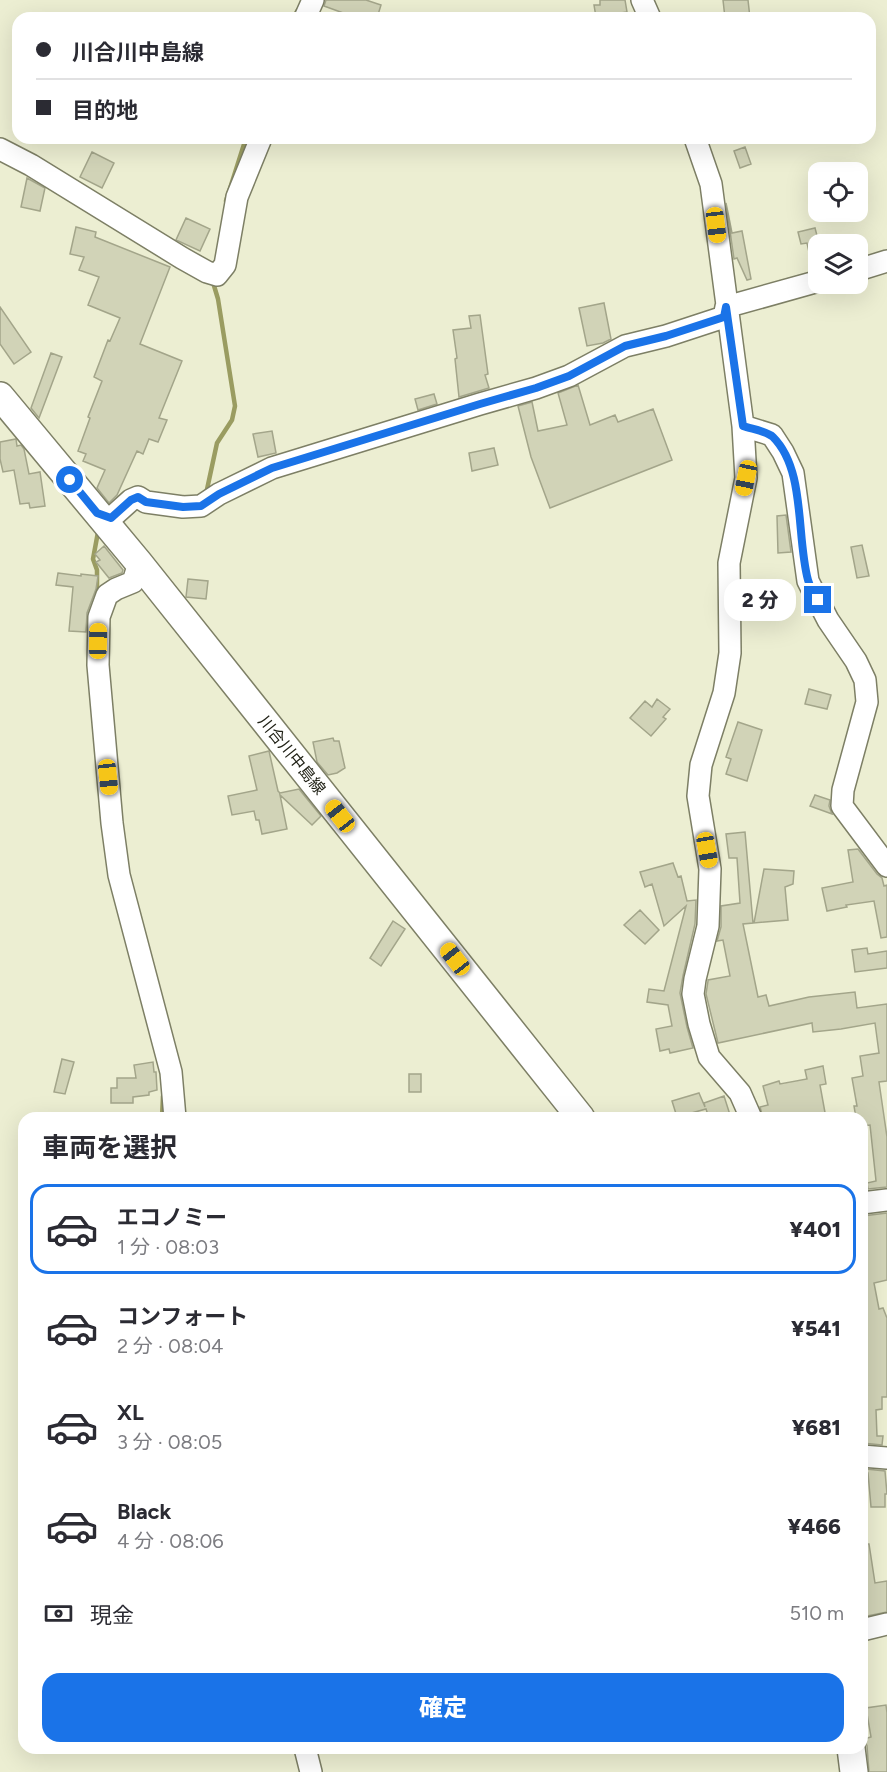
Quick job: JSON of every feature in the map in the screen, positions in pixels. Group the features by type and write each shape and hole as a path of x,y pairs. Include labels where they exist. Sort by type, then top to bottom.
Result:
{"main road":[{"name":"川合川中島線","path":"0,396 139,563 576,1112"},
{"path":"852,1754 854,1772"}],"street":[{"path":"0,149 217,275 225,266 237,197 259,144"},
{"path":"697,144 711,184 743,426 746,478 729,563 728,663 724,693 701,765 698,796 710,869 708,926 693,994 709,1057 740,1094 748,1112"},
{"path":"868,267 887,261"},
{"path":"726,307 808,284"},
{"path":"97,513 111,518 131,500 138,497 146,502 183,507 201,506 219,494 272,468 536,388 569,376 625,346 666,336 724,317 726,307"},
{"path":"743,426 772,435 783,452 793,474 808,581 828,620 866,680 867,702 843,790 842,806 887,866"},
{"path":"139,563 133,582 116,589 107,596 99,617 98,665 119,875 171,1072 174,1112"},
{"path":"868,1202 887,1200"},
{"path":"868,1456 887,1458"},
{"path":"868,1629 887,1624"},
{"path":"306,1754 311,1772"}],"building":[{"path":"326,0 366,0 381,5 379,12 340,12 324,6"},
{"path":"600,0 625,0 627,12 595,12 594,5 600,5"},
{"path":"723,0 748,0 749,12 724,12"},
{"path":"745,147 751,164 740,168 734,151"},
{"path":"92,152 114,163 102,188 80,177"},
{"path":"27,178 45,188 40,211 21,207"},
{"path":"726,203 732,233 742,231 751,279 747,280 737,258 734,259"},
{"path":"186,218 210,229 200,251 176,240"},
{"path":"76,227 96,232 95,237 170,267 140,344 182,361 159,418 167,420 158,442 149,439 143,454 137,451 117,495 109,503 97,488 105,470 83,461 86,454 78,451 102,381 94,377 108,340 110,341 120,318 88,305 99,277 79,270 84,257 70,254"},
{"path":"815,228 817,234 808,234 808,248 807,243 801,244 798,232"},
{"path":"604,303 611,339 587,346 579,308"},
{"path":"0,307 31,352 14,364 0,344"},
{"path":"480,315 488,374 485,375 489,388 459,397 453,330 471,328 469,316"},
{"path":"51,353 62,357 39,418 31,408"},
{"path":"578,385 590,425 615,415 618,422 653,409 672,460 550,508 531,457 518,406 532,402 538,431 567,425 558,393"},
{"path":"434,394 437,404 418,410 415,399"},
{"path":"272,431 276,453 258,457 253,434"},
{"path":"16,439 17,446 21,445 24,449 29,474 40,472 45,506 30,508 29,503 20,504 14,470 3,472 0,442"},
{"path":"494,448 498,465 472,471 469,453"},
{"path":"786,515 791,552 778,553 777,516"},
{"path":"862,545 869,576 857,578 851,547"},
{"path":"104,546 123,570 122,573 109,578 96,562 100,560 95,554"},
{"path":"58,573 98,576 87,613 86,632 69,631 73,587 56,585"},
{"path":"188,579 208,581 206,599 186,597"},
{"path":"809,689 831,695 827,709 805,704"},
{"path":"657,699 670,709 663,717 666,719 651,736 630,718 645,701 652,707"},
{"path":"738,722 762,730 747,781 726,774 731,759 726,757"},
{"path":"333,738 334,741 339,741 345,768 328,775 317,762 313,742"},
{"path":"269,751 278,791 280,793 299,789 321,816 312,825 280,795 287,829 262,834 254,811 232,815 228,796 257,790 249,756"},
{"path":"815,795 830,800 829,806 832,814 810,806"},
{"path":"745,832 753,923 743,924 758,997 766,995 769,1006 809,997 855,992 857,1008 887,1004 887,1081 879,1082 887,1137 887,1187 868,1189 868,1183 876,1181 868,1112 855,1112 854,1106 857,1106 852,1078 863,1076 860,1056 879,1053 875,1023 813,1032 812,1023 718,1043 706,994 708,980 730,976 723,940 717,941 721,927 721,906 740,903 737,858 729,858 726,834"},
{"path":"858,849 882,878 884,886 887,885 887,937 881,938 874,901 846,905 847,907 827,911 822,888 853,882 848,850"},
{"path":"673,863 678,877 681,876 687,901 696,900 695,924 680,993 693,1048 670,1053 669,1049 660,1051 656,1029 672,1026 668,1005 647,1002 649,989 664,991 686,906 664,926 652,884 645,887 640,872"},
{"path":"764,869 794,871 793,884 785,887 788,920 754,923"},
{"path":"640,910 659,930 645,944 624,925"},
{"path":"393,921 405,929 381,966 370,958"},
{"path":"867,948 868,954 887,951 887,968 855,972 852,950"},
{"path":"62,1059 74,1062 65,1094 54,1092"},
{"path":"153,1062 157,1090 149,1092 149,1095 133,1097 133,1103 111,1103 111,1088 117,1088 117,1078 136,1078 134,1065"},
{"path":"823,1066 826,1084 820,1085 825,1112 761,1112 760,1107 768,1105 763,1086 779,1081 780,1084 807,1079 805,1070"},
{"path":"409,1074 421,1074 421,1092 409,1092"},
{"path":"699,1093 705,1107 704,1103 724,1096 729,1112 707,1112 706,1109 695,1112 675,1112 672,1101"},
{"path":"887,1213 887,1280 874,1283 879,1309 883,1308 887,1318 887,1397 882,1397 882,1409 876,1410 877,1436 883,1436 882,1445 868,1444 868,1215"},
{"path":"868,1469 885,1471 887,1494 885,1494 885,1507 871,1507"},
{"path":"868,1544 875,1583 887,1581 887,1612 868,1616"},
{"path":"886,1705 887,1772 869,1772 868,1738 871,1737 868,1708"}],"waterway":[{"path":"226,201 244,144"},
{"path":"206,494 217,443 232,420 235,406 218,299 212,279"},
{"path":"97,594 97,570 93,559 98,532"},
{"path":"162,1112 163,1096"}],"route":[{"path":"70,480 97,513 111,518 131,500 138,497 146,502 183,507 201,506 219,494 272,468 536,388 569,376 625,346 666,336 724,317 726,307 743,426 772,435 793,474 808,581 818,600"}]}
